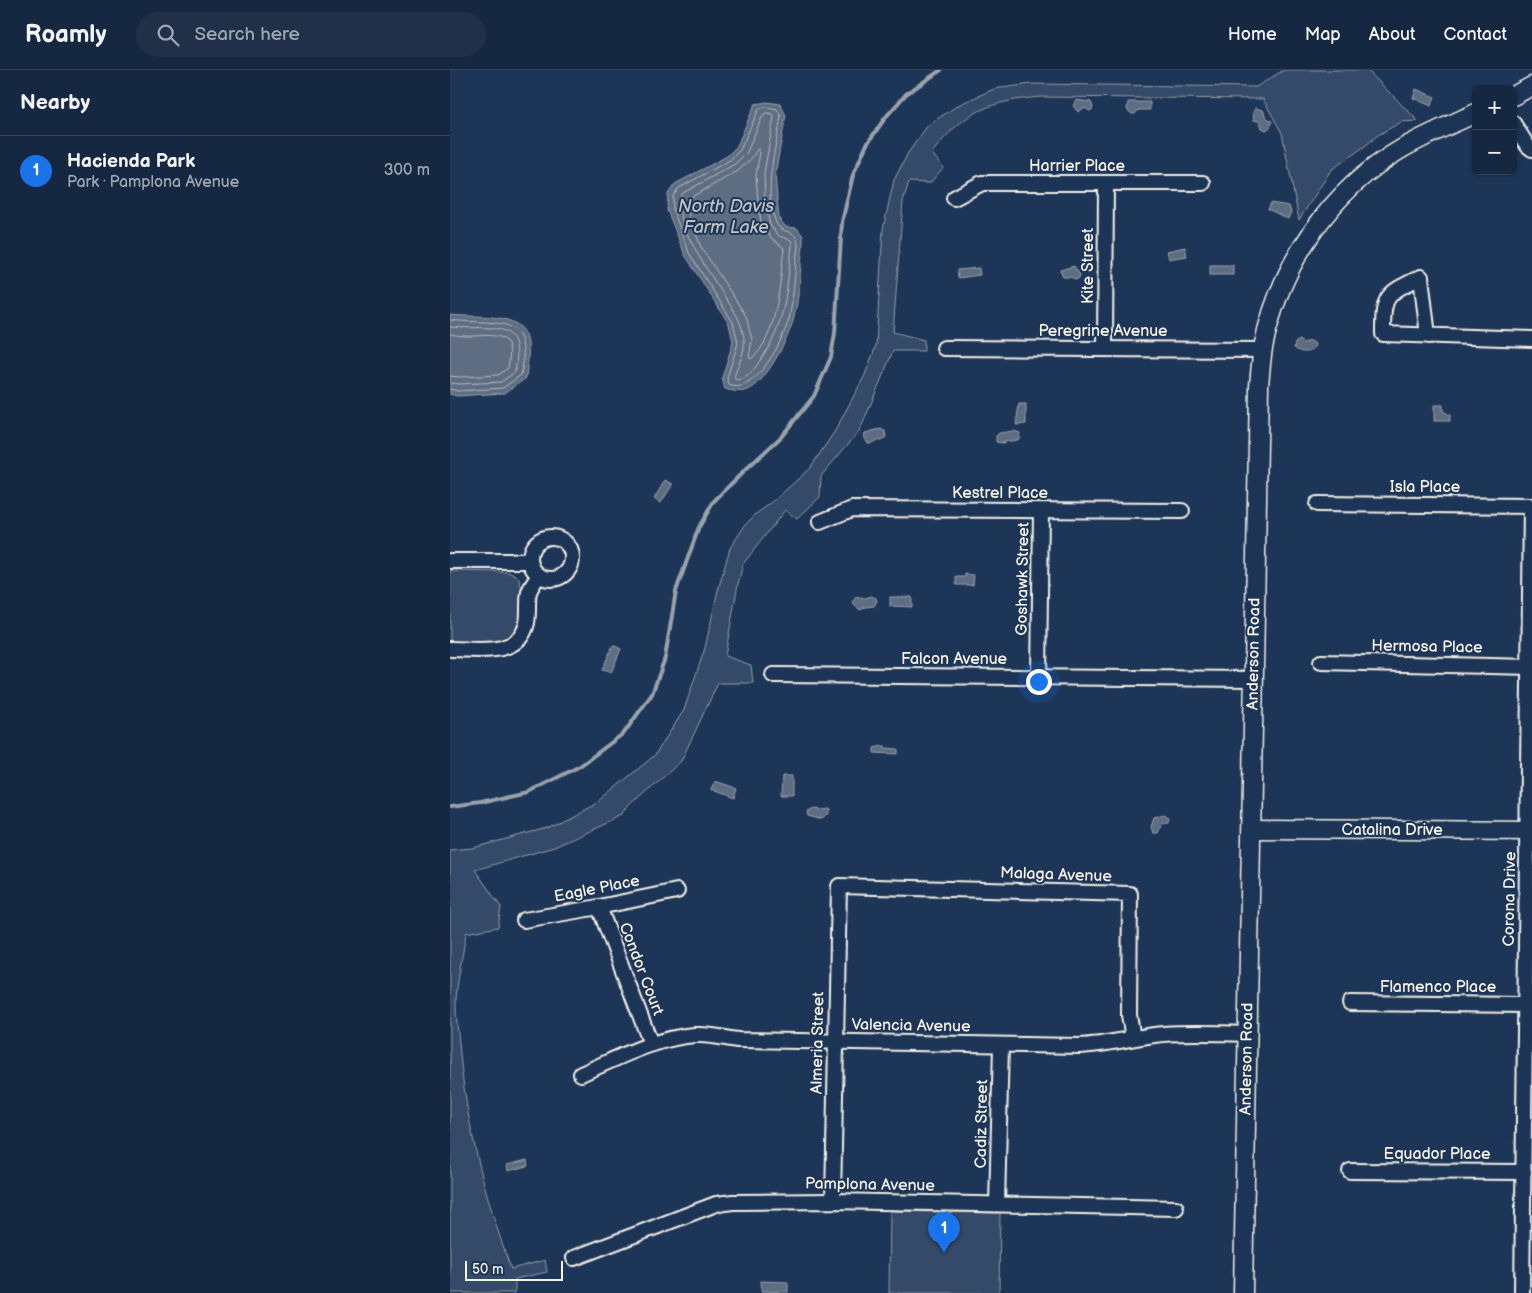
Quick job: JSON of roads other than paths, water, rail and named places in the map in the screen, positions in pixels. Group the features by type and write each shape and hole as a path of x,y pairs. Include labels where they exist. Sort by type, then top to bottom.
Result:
{"street":[{"path":"1517,94 1532,86"},
{"name":"Anderson Road","path":"1243,1293 1259,386 1263,350 1272,312 1287,274 1321,219 1344,194 1369,172 1403,148 1472,115"},
{"path":"1517,129 1527,145 1532,149"},
{"name":"Harrier Place","path":"954,198 982,183 1203,183"},
{"name":"Kite Street","path":"1105,348 1106,184"},
{"path":"1428,336 1421,277 1388,296 1383,311 1383,334 1428,336 1532,339"},
{"name":"Peregrine Avenue","path":"944,348 1263,350"},
{"name":"Isla Place","path":"1317,504 1532,506"},
{"name":"Corona Drive","path":"1522,1293 1525,1005 1530,831 1532,506"},
{"name":"Kestrel Place","path":"820,522 852,509 1182,512"},
{"name":"Goshawk Street","path":"1039,677 1041,511"},
{"path":"544,538 558,538 569,547 572,561 567,573 555,579 548,579 539,575 532,567 530,561 533,547 544,538"},
{"path":"450,561 530,561"},
{"path":"450,649 503,649 512,646 524,632 527,623 529,590 539,575"},
{"name":"Hermosa Place","path":"1321,662 1530,667"},
{"name":"Falcon Avenue","path":"773,675 1254,679"},
{"name":"Catalina Drive","path":"1252,829 1530,831"},
{"name":"Malaga Avenue","path":"838,886 1130,894 1130,1015 1133,1038"},
{"name":"Almeria Street","path":"833,1201 838,886"},
{"name":"Eagle Place","path":"524,920 677,891"},
{"name":"Condor Court","path":"599,907 651,1044"},
{"name":"Flamenco Place","path":"1350,1003 1525,1005"},
{"name":"Valencia Avenue","path":"581,1074 651,1044 672,1038 696,1035 738,1040 1095,1045 1164,1034 1247,1034"},
{"name":"Cadiz Street","path":"997,1204 1001,1045"},
{"name":"Equador Place","path":"1350,1171 1524,1172"},
{"name":"Pamplona Avenue","path":"574,1258 716,1204 733,1202 833,1201 1176,1208"}],"water":[{"path":"1416,89 1435,97 1431,106 1413,98"},
{"path":"1076,100 1091,102 1092,110 1084,108 1078,112 1073,106"},
{"name":"North Davis Farm Lake","path":"767,102 780,104 786,115 775,175 779,219 786,227 797,228 803,236 799,290 792,325 776,358 755,386 745,391 736,391 725,389 722,378 733,342 729,324 685,255 667,210 668,194 675,184 727,156 737,146 755,104"},
{"path":"1128,102 1150,102 1150,110 1138,110 1135,114 1132,114 1127,110"},
{"path":"1255,108 1263,110 1266,117 1272,121 1270,128 1266,130 1262,128 1260,122 1254,120 1253,112"},
{"path":"1271,203 1289,206 1291,212 1288,219 1268,209"},
{"path":"1185,247 1187,256 1169,259 1167,251"},
{"path":"1210,265 1233,265 1233,275 1210,275"},
{"path":"1074,266 1080,275 1079,278 1076,280 1071,277 1063,277 1060,270"},
{"path":"979,268 980,275 958,278 957,270"},
{"path":"450,315 492,317 513,322 521,327 526,335 528,345 526,378 505,393 457,396 450,394"},
{"path":"1299,340 1303,343 1311,341 1315,344 1314,347 1307,352 1297,350 1294,348 1295,343"},
{"path":"1019,404 1026,404 1026,424 1016,425"},
{"path":"1434,405 1443,405 1443,411 1450,415 1450,421 1434,421"},
{"path":"880,429 885,431 886,437 880,441 868,443 864,437 865,433"},
{"path":"1014,431 1020,433 1019,439 1002,443 996,442 996,436 999,433"},
{"path":"665,480 673,484 661,503 654,499"},
{"path":"965,574 974,575 973,585 956,585 956,577 965,577"},
{"path":"871,596 876,598 877,601 874,606 860,610 854,605 853,601 856,597 866,598"},
{"path":"890,597 912,597 912,607 890,606"},
{"path":"613,645 621,649 611,673 602,670"},
{"path":"882,746 898,749 898,754 874,753 874,748"},
{"path":"782,776 792,776 792,796 781,796"},
{"path":"715,781 736,788 733,798 711,790"},
{"path":"811,809 825,809 827,811 825,817 821,820 807,816 806,812"},
{"path":"1165,815 1170,818 1169,823 1162,824 1158,833 1153,833 1151,827 1154,818"},
{"path":"527,1160 528,1166 508,1171 507,1165"},
{"path":"761,1281 788,1282 788,1292 761,1291"}],"waterway":[{"path":"450,807 480,803 529,792 580,766 624,733 652,694 665,658 676,591 699,527 714,501 781,437 814,396 831,357 835,333 842,222 853,175 867,144 885,118 906,94 941,70"}],"place":[{"name":"Hacienda Park","path":"944,1253"}]}
